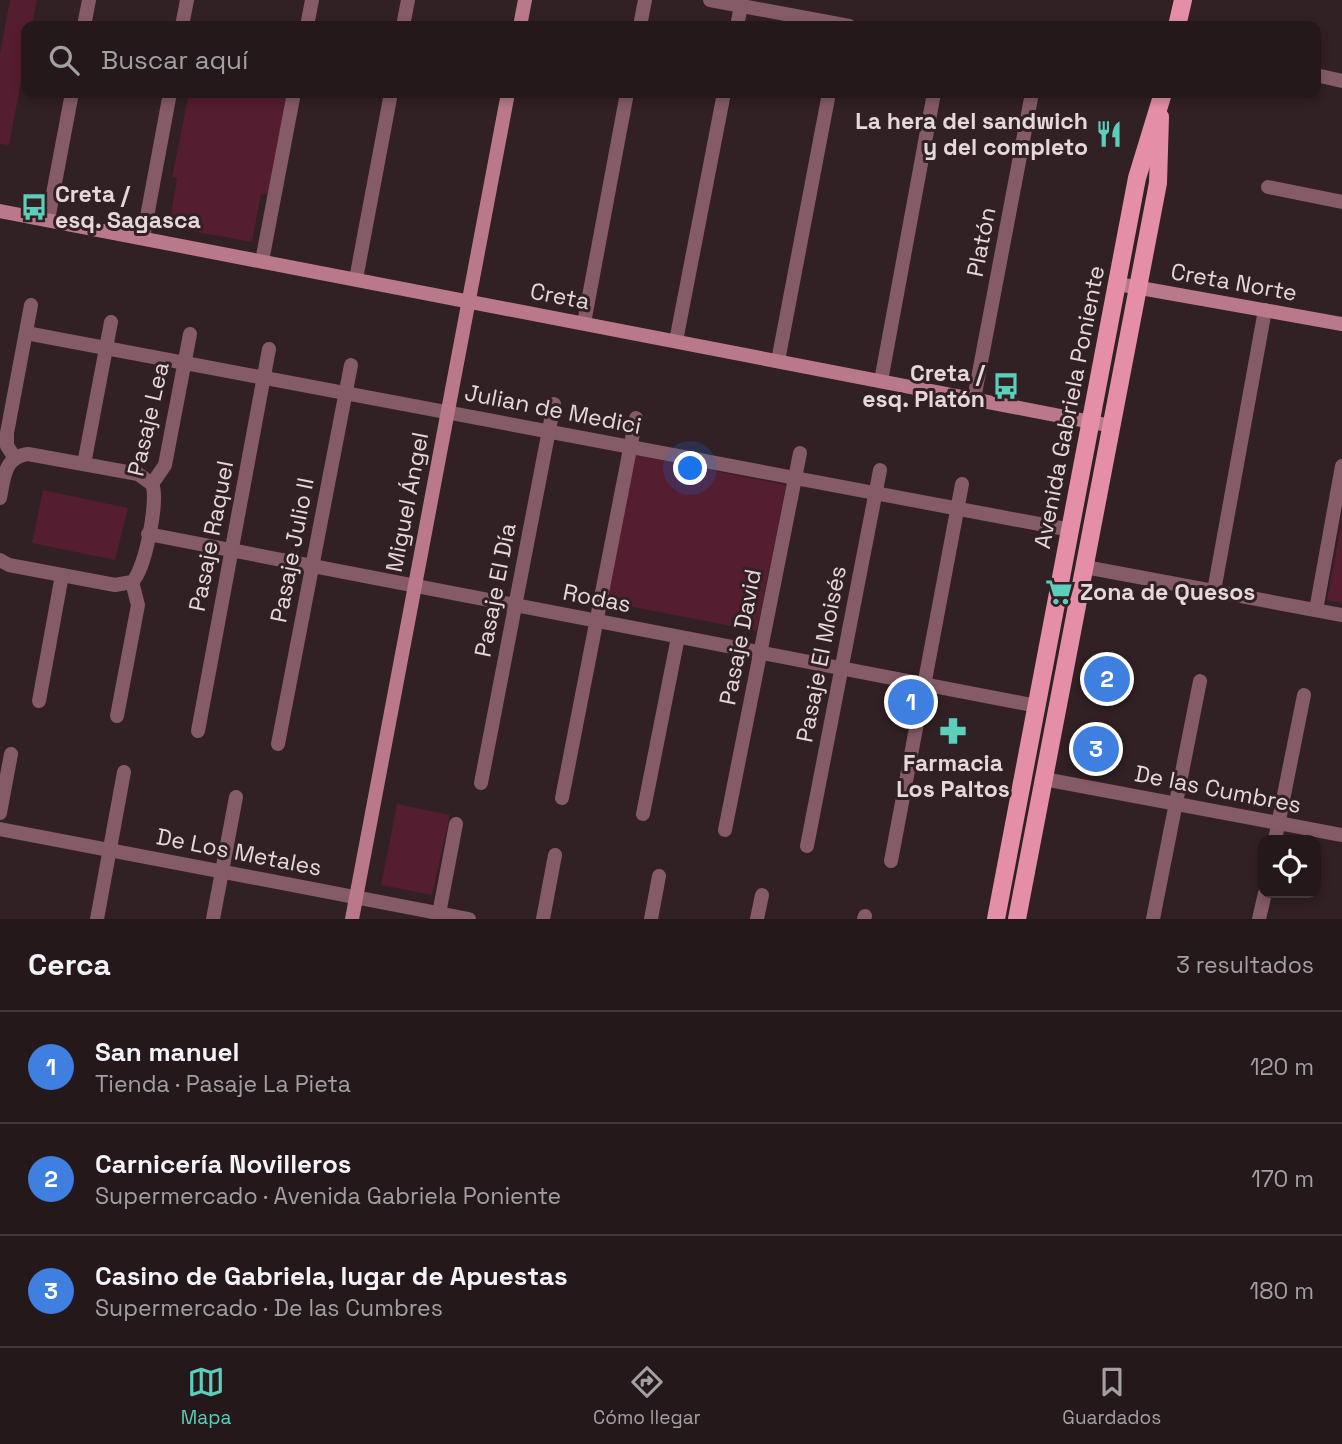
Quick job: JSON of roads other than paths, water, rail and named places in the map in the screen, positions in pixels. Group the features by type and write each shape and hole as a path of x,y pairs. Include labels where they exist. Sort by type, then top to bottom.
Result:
{"main road":[{"path":"1178,21 1183,0"},
{"name":"Avenida Gabriela Poniente","path":"996,919 1141,163 1162,98"},
{"name":"Avenida Gabriela Poniente","path":"1017,919 1139,287 1161,161 1159,113"}],"street":[{"path":"85,21 89,0"},
{"path":"183,21 187,0"},
{"path":"308,21 312,0"},
{"path":"404,21 408,0"},
{"path":"521,21 525,0"},
{"path":"641,21 645,0"},
{"path":"710,0 818,21"},
{"path":"738,21 741,6"},
{"path":"1321,76 1342,80"},
{"path":"48,220 71,98"},
{"path":"144,238 169,98"},
{"path":"262,261 293,98"},
{"path":"356,279 390,98"},
{"name":"Miguel Ángel","path":"352,919 507,98"},
{"path":"584,323 626,98"},
{"path":"676,341 723,98"},
{"path":"778,361 828,98"},
{"path":"881,381 933,98"},
{"name":"Platón","path":"974,399 1031,98"},
{"path":"1268,187 1342,202"},
{"name":"Creta","path":"0,211 1112,426"},
{"name":"Creta Norte","path":"1118,284 1342,324"},
{"path":"15,458 8,446 7,433 31,305"},
{"path":"1214,591 1265,310"},
{"path":"83,464 111,322"},
{"name":"Julian de Medici","path":"26,333 1071,530"},
{"name":"Pasaje Lea","path":"117,716 138,605 132,582 141,569 156,498 152,484 165,465 190,334"},
{"name":"Pasaje Raquel","path":"198,732 269,349"},
{"name":"Pasaje Julio II","path":"278,744 351,365"},
{"name":"Pasaje El Día","path":"481,783 554,404"},
{"path":"562,798 636,418"},
{"name":"Pasaje David","path":"725,830 800,453"},
{"path":"0,498 7,467 15,458 28,454 138,474 152,484"},
{"path":"1316,610 1342,466"},
{"name":"Pasaje El Moisés","path":"807,846 880,470"},
{"path":"891,860 962,484"},
{"name":"Rodas","path":"148,534 1037,706"},
{"path":"0,560 9,565 115,585 132,582"},
{"path":"1084,567 1342,615"},
{"path":"39,701 62,575"},
{"path":"643,814 678,636"},
{"path":"1153,919 1200,681"},
{"path":"1276,835 1304,695"},
{"path":"0,813 11,754"},
{"path":"97,919 124,772"},
{"name":"De las Cumbres","path":"1044,779 1342,835"},
{"path":"213,919 236,797"},
{"path":"438,916 456,824"},
{"name":"De Los Metales","path":"0,829 355,897 438,916 469,919"},
{"path":"543,919 555,855"},
{"path":"651,919 659,876"},
{"path":"757,919 762,895"},
{"path":"1259,919 1264,898"}],"place":[{"name":"La hera del sandwich y del completo","path":"1109,134"},
{"name":"Creta / esq. Sagasca","path":"34,207"},
{"name":"Creta / esq. Platón","path":"1006,386"},
{"name":"Zona de Quesos","path":"1059,592"},
{"name":"Carnicería Novilleros","path":"1107,679"},
{"name":"San manuel","path":"911,702"},
{"name":"Farmacia Los Paltos","path":"953,731"},
{"name":"Casino de Gabriela, lugar de Apuestas","path":"1096,749"}]}
